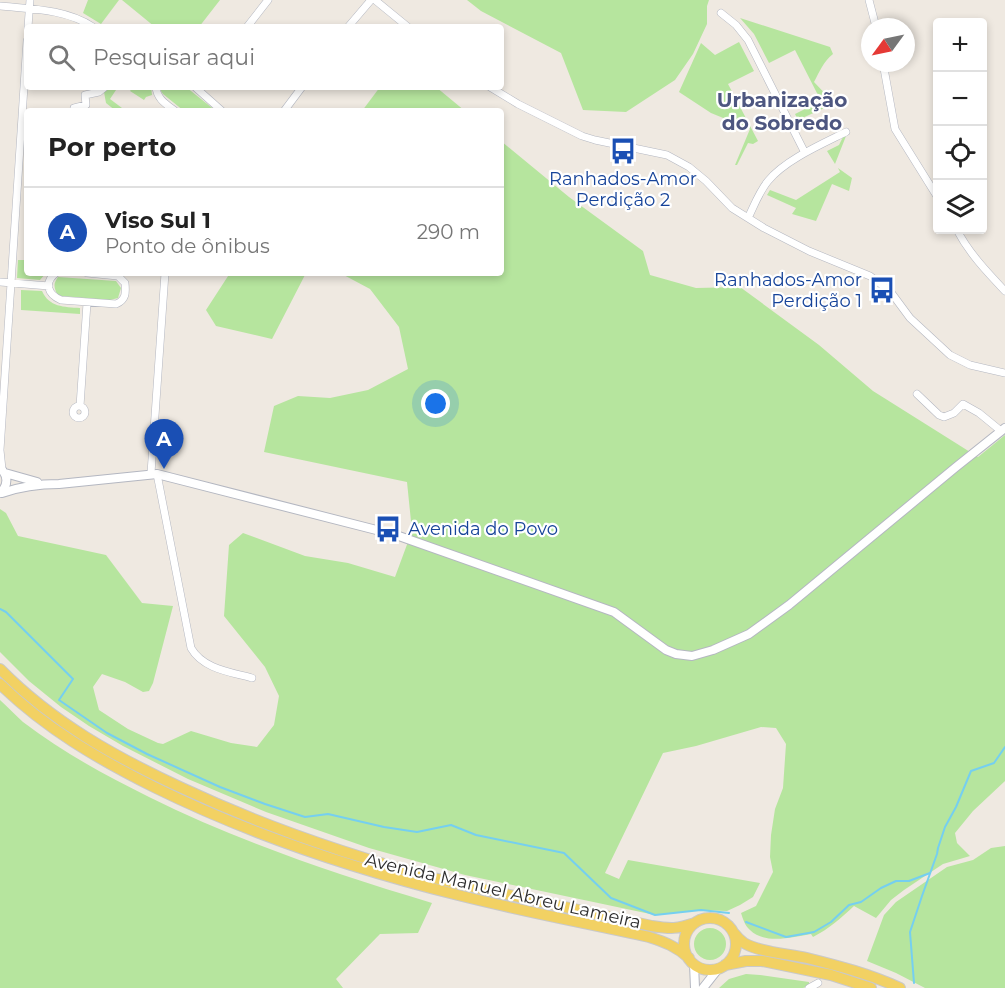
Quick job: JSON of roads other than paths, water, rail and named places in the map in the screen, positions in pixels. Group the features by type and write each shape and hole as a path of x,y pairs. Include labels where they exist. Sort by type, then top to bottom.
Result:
{"main road":[{"name":"Avenida Manuel Abreu Lameira","path":"0,669 51,714 92,742 218,805 281,830 380,864 449,882 652,926 680,928 695,923"},
{"name":"Avenida Manuel Abreu Lameira","path":"0,684 43,721 85,750 199,809 306,851 376,873 461,896 649,937 672,945 692,961"},
{"path":"871,988 831,975 762,961 746,961 710,970 701,968 692,961 685,949 685,939 695,923 714,919 726,924 744,943 754,948 856,971 900,988"},
{"path":"721,967 730,961 736,948 734,933"}],"street":[{"path":"28,24 30,0"},
{"path":"249,24 268,0"},
{"path":"351,24 373,0 404,24"},
{"path":"869,0 874,18"},
{"path":"0,6 44,10 70,16 87,24"},
{"path":"721,13 736,25 748,40 805,153"},
{"path":"885,72 895,129 933,190"},
{"path":"1,493 7,481 2,470 0,450 24,83"},
{"path":"74,108 86,105 85,95 101,90"},
{"path":"156,90 161,100 171,108"},
{"path":"200,90 219,108"},
{"path":"286,108 300,90"},
{"path":"495,90 518,105 582,136 668,154 689,167 732,208 747,218 809,251 870,276 890,291 910,318 950,355 970,365 1005,373"},
{"path":"747,218 767,181 805,153 846,132"},
{"path":"959,234 978,262 1005,291"},
{"path":"52,276 49,281 49,291 53,297 87,303 116,304 126,296 125,283 118,276"},
{"path":"165,276 154,473 191,648 201,660 210,666 252,678"},
{"path":"0,282 49,286"},
{"path":"80,406 87,303"},
{"path":"1,493 22,486 154,473 396,535 614,612 666,650 692,656 714,650 749,634 789,605 1003,430 979,412 963,404 954,413 944,417 939,415 917,394"},
{"path":"2,470 43,484"},
{"path":"692,961 695,988"},
{"path":"703,988 721,967"},
{"path":"809,988 818,983"}],"waterway":[{"path":"0,609 6,612 73,679 59,700 107,733 220,787 305,817 328,814 417,832 451,825 476,835 564,853 611,898 655,915 701,910 729,913"},
{"path":"914,983 910,932 945,827 971,771 994,763 1005,747"},
{"path":"746,922 786,937 814,932 831,922 849,905 861,902 881,888 896,881 909,881 930,873"}],"place":[{"name":"Ranhados-Amor Perdição 2","path":"623,151"},
{"name":"Ranhados-Amor Perdição 1","path":"882,290"},
{"name":"Viso Sul 1","path":"164,469"},
{"name":"Avenida do Povo","path":"388,529"}],"district":[{"name":"Urbanização do Sobredo","path":"782,112"}]}
